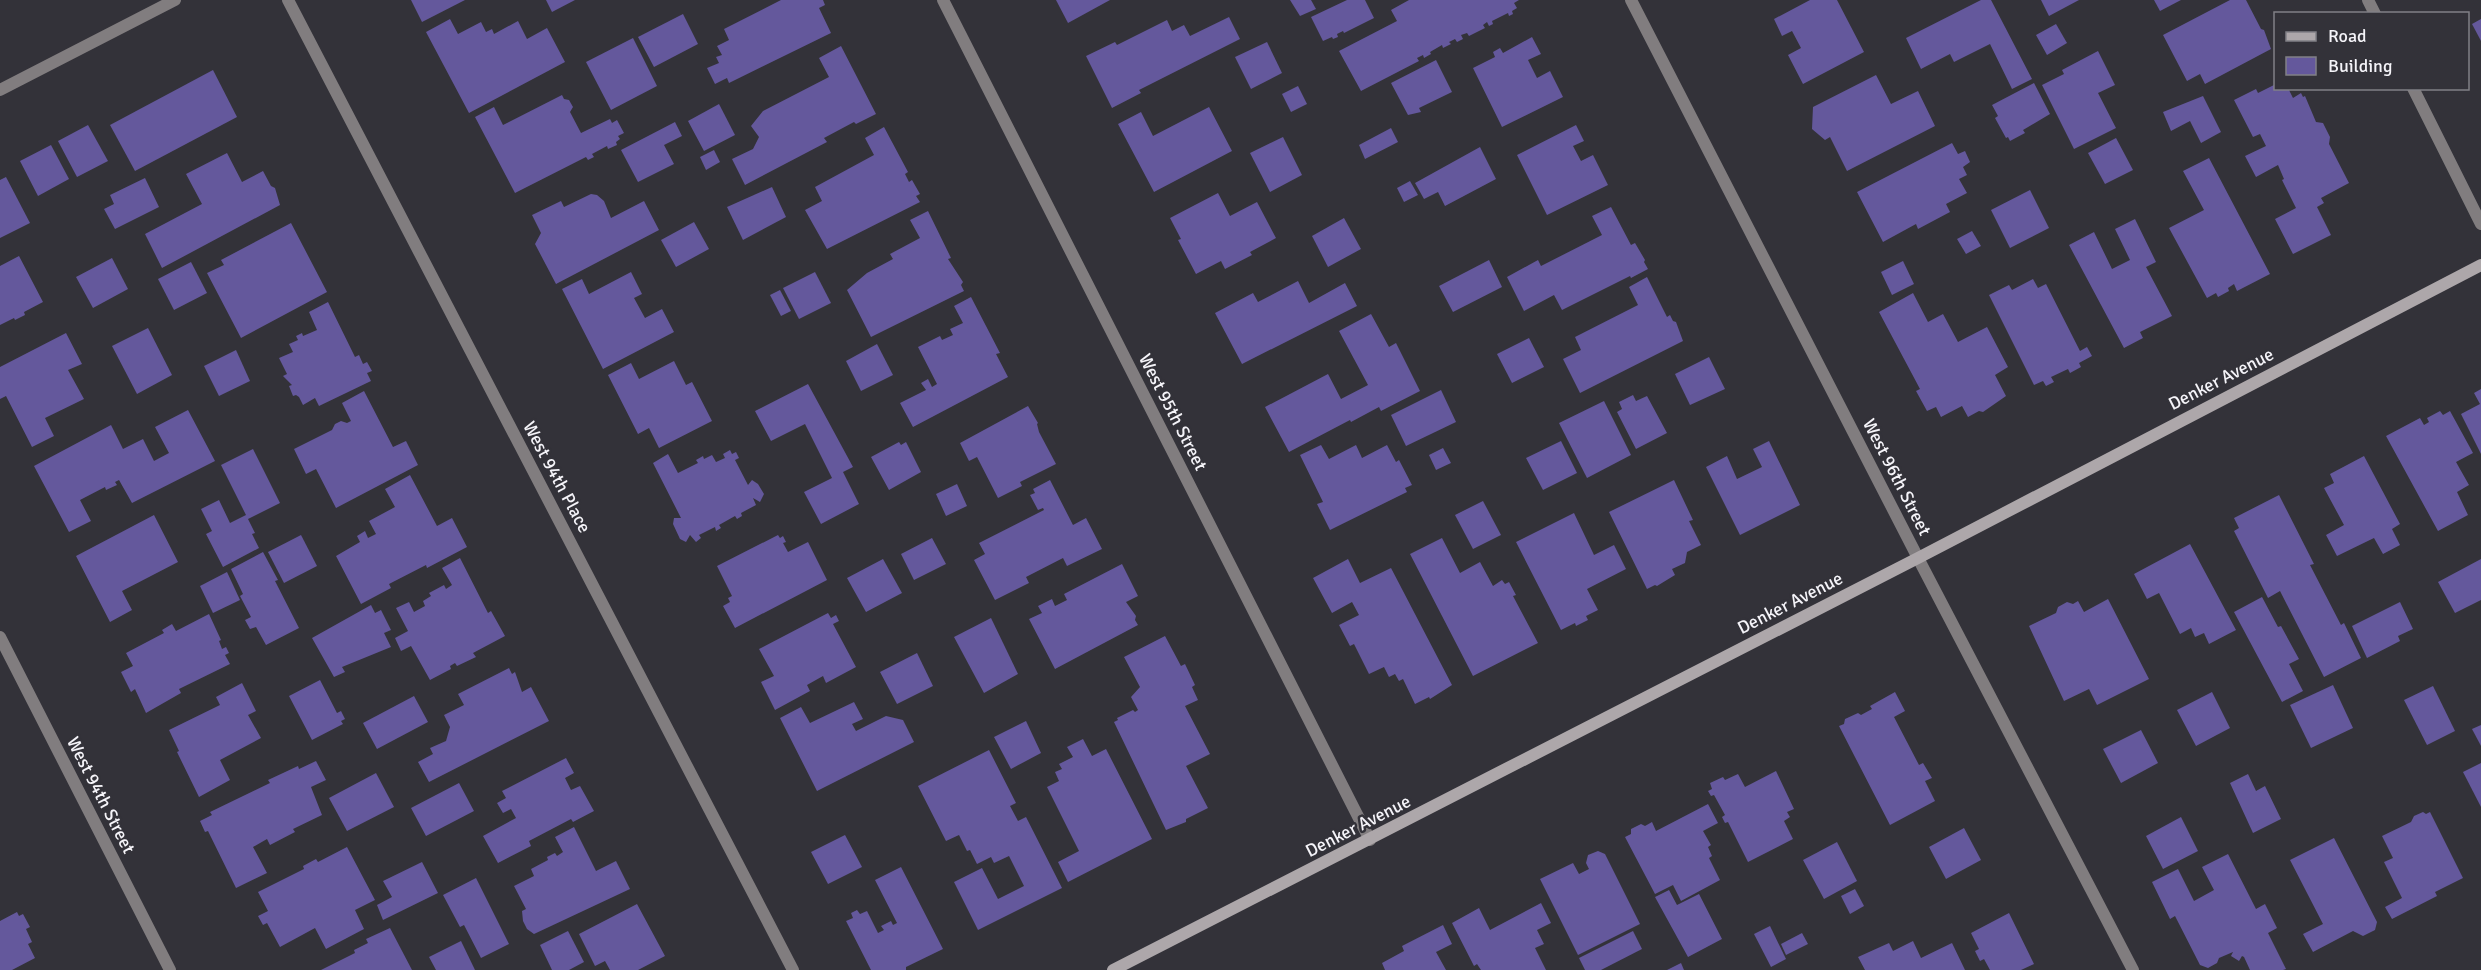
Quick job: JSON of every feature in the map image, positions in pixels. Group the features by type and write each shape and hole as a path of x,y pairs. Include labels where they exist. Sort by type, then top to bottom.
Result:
{"street":[{"path":"0,90 175,0"},
{"name":"West 94th Place","path":"288,0 793,970"},
{"name":"West 95th Street","path":"943,0 1370,840"},
{"name":"West 96th Street","path":"1631,0 2133,970"},
{"path":"2414,90 2481,224"},
{"name":"Denker Avenue","path":"1113,970 1918,558 2481,265"},
{"name":"West 94th Street","path":"0,637 170,970"}],"building":[{"path":"411,0 465,0 422,22"},
{"path":"546,0 575,0 552,12"},
{"path":"781,0 823,0 825,5 819,8 831,33 729,83 727,78 715,84 707,68 719,63 716,57 722,55 717,46 729,40 724,29"},
{"path":"1056,0 1110,0 1068,23"},
{"path":"1290,0 1311,0 1316,9 1300,16"},
{"path":"1347,0 1365,0 1374,18 1344,33 1343,31 1337,34 1338,37 1323,41 1311,17"},
{"path":"1409,0 1519,0 1514,3 1517,8 1512,11 1513,14 1509,16 1508,13 1492,21 1493,24 1489,26 1487,22 1483,25 1485,28 1469,36 1467,33 1461,35 1463,39 1457,42 1455,39 1443,48 1442,45 1424,58 1423,55 1417,58 1419,61 1361,91 1339,51 1397,21 1391,10"},
{"path":"1810,0 1837,0 1864,52 1803,84 1788,55 1801,48 1792,31 1782,36 1774,19"},
{"path":"1981,0 1991,0 2032,79 2012,89 1990,44 1954,62 1950,54 1921,69 1906,38"},
{"path":"2041,0 2079,0 2049,16"},
{"path":"2154,0 2181,0 2160,11"},
{"path":"2230,0 2246,0 2261,29 2264,30 2271,49 2205,84 2200,74 2187,81 2163,35"},
{"path":"683,14 698,44 654,67 638,37"},
{"path":"1229,17 1240,39 1139,90 1141,93 1112,108 1086,56 1115,42 1117,45 1167,20 1172,31 1184,25 1190,36"},
{"path":"450,19 458,34 481,22 486,32 492,29 494,34 518,21 527,39 547,28 565,62 469,113 426,32"},
{"path":"2481,19 2481,41 2472,24"},
{"path":"2056,24 2067,43 2047,55 2036,35"},
{"path":"1532,37 1541,54 1528,60 1537,78 1550,71 1563,97 1502,127 1473,68 1495,57 1493,52 1500,48 1503,53"},
{"path":"633,38 657,86 611,110 586,62"},
{"path":"1267,42 1282,73 1251,89 1235,57"},
{"path":"841,46 876,114 856,124 854,122 824,138 827,142 745,185 732,159 753,149 759,137 751,126 763,111 829,77 819,58"},
{"path":"2098,51 2115,85 2098,93 2116,128 2074,149 2042,85 2064,74 2062,70"},
{"path":"1436,60 1452,92 1419,108 1421,112 1408,115 1391,83"},
{"path":"213,70 237,117 135,171 110,125"},
{"path":"1876,75 1891,104 1918,91 1935,126 1847,171 1830,137 1825,140 1812,129 1813,107"},
{"path":"2034,83 2050,114 2023,130 2025,133 2010,141 1995,118 1998,116 1992,105"},
{"path":"2274,85 2274,90 2289,90 2293,98 2301,93 2303,97 2305,96 2316,122 2323,123 2330,137 2329,144 2349,183 2321,198 2324,203 2317,207 2331,235 2293,254 2275,219 2296,208 2282,180 2284,179 2278,165 2256,177 2245,156 2266,146 2260,134 2253,137 2234,100 2256,89 2258,93"},
{"path":"1298,86 1307,104 1291,112 1282,94"},
{"path":"562,95 573,107 570,112 581,133 610,119 612,123 617,120 624,133 618,136 620,139 616,142 617,145 608,149 607,146 592,154 594,157 588,160 586,157 515,193 475,117 494,107 503,125"},
{"path":"2203,96 2221,132 2201,143 2190,121 2171,131 2163,112"},
{"path":"719,104 735,135 704,151 688,121"},
{"path":"1209,107 1232,151 1154,192 1118,124 1141,112 1153,136"},
{"path":"675,122 682,136 664,145 674,164 638,182 621,150"},
{"path":"88,125 108,161 77,177 58,141"},
{"path":"1576,125 1584,141 1573,146 1581,161 1593,155 1608,185 1547,215 1517,155"},
{"path":"884,127 908,172 905,174 909,182 912,180 920,194 916,196 920,202 827,249 805,210 822,201 815,187 874,155 865,138"},
{"path":"1391,128 1398,142 1365,159 1359,145"},
{"path":"1283,137 1302,175 1270,192 1250,153"},
{"path":"2116,138 2133,170 2105,184 2088,153"},
{"path":"1952,143 1958,154 1965,151 1970,162 1963,167 1967,175 1959,179 1967,193 1946,204 1950,212 1918,229 1916,224 1883,242 1857,192"},
{"path":"51,145 69,179 38,196 20,161"},
{"path":"1480,147 1496,179 1445,206 1438,192 1424,199 1415,183"},
{"path":"714,150 720,162 706,170 700,157"},
{"path":"227,153 242,182 263,171 271,186 275,188 280,205 162,268 145,234 202,204 186,174"},
{"path":"2209,158 2270,274 2237,291 2234,284 2228,288 2229,291 2218,297 2216,293 2207,298 2169,228 2204,210 2183,171"},
{"path":"6,177 30,223 0,238 0,180"},
{"path":"145,178 159,207 115,229 104,209 114,204 110,195"},
{"path":"1410,181 1418,195 1404,202 1397,188"},
{"path":"772,187 786,217 743,240 727,207"},
{"path":"2030,190 2049,228 2010,248 1991,210"},
{"path":"1218,193 1230,216 1257,202 1276,238 1250,252 1252,255 1225,269 1221,261 1196,274 1178,240 1181,239 1170,218"},
{"path":"591,194 597,195 604,201 611,218 644,201 659,230 556,284 535,244 541,233 532,215 561,201 564,207"},
{"path":"1611,207 1631,245 1635,243 1648,269 1562,310 1554,295 1524,311 1507,277 1538,260 1541,266 1602,235 1592,216"},
{"path":"928,211 951,258 948,259 963,282 961,285 964,291 871,337 847,290 867,273 893,259 890,254 920,238 910,220"},
{"path":"1344,218 1361,249 1328,267 1312,236"},
{"path":"2135,219 2156,262 2146,267 2172,316 2140,332 2143,338 2124,348 2069,245 2094,232 2112,269 2130,260 2115,229"},
{"path":"694,222 709,249 676,267 661,240"},
{"path":"291,223 327,292 241,338 207,273 224,265 221,260"},
{"path":"1972,231 1981,246 1966,254 1957,239"},
{"path":"19,256 43,302 24,312 25,315 0,325 0,266"},
{"path":"112,258 128,289 93,308 76,277"},
{"path":"1489,260 1502,287 1453,312 1439,286"},
{"path":"1903,261 1914,284 1892,295 1881,272"},
{"path":"191,262 207,293 174,310 158,279"},
{"path":"631,272 642,294 634,298 645,318 662,309 674,332 603,369 562,289 582,279 589,294"},
{"path":"815,272 831,303 799,319 783,288"},
{"path":"1647,277 1667,317 1670,315 1676,322 1683,341 1580,393 1563,359 1581,350 1575,337 1638,305 1629,287"},
{"path":"2033,279 2038,288 2046,284 2080,351 2087,347 2092,356 2079,363 2081,367 2070,373 2068,369 2051,377 2054,382 2046,386 2043,381 2034,385 1989,295 2009,285 2012,290"},
{"path":"1298,281 1309,303 1345,283 1357,306 1242,364 1215,313 1253,293 1258,302"},
{"path":"780,290 791,311 781,316 770,295"},
{"path":"1913,293 1928,322 1943,314 1958,342 1987,327 2008,367 1995,375 2006,396 1983,412 1979,411 1968,417 1962,406 1941,417 1936,407 1927,411 1916,391 1920,389 1879,312"},
{"path":"971,297 1000,353 996,354 1008,377 913,427 900,403 926,390 921,383 928,379 932,387 937,384 918,347 940,336 942,340 953,335 950,329 963,323 954,306"},
{"path":"328,302 355,357 359,355 363,364 367,362 372,371 367,373 371,381 319,406 315,398 303,405 299,397 293,396 289,386 292,385 283,376 287,374 279,358 293,352 289,344 298,340 296,336 302,333 303,336 317,330 309,312"},
{"path":"1371,314 1389,347 1396,343 1420,391 1381,411 1379,407 1351,422 1350,420 1289,452 1265,407 1328,374 1341,399 1368,385 1339,331"},
{"path":"148,328 172,375 137,394 112,346"},
{"path":"66,333 82,364 68,370 84,399 45,418 54,436 32,447 6,396 0,399 0,367"},
{"path":"1529,338 1544,367 1512,383 1497,354"},
{"path":"877,344 893,375 861,391 846,361"},
{"path":"236,350 250,381 219,396 204,366"},
{"path":"1709,357 1725,389 1690,405 1675,374"},
{"path":"674,361 686,385 692,382 712,421 659,448 649,428 638,434 608,375 631,363 639,379"},
{"path":"808,384 853,467 843,472 859,504 821,524 804,492 832,478 805,424 771,441 755,411"},
{"path":"2481,389 2481,454 2461,414 2480,404 2474,393"},
{"path":"1441,390 1456,422 1406,446 1391,415"},
{"path":"364,391 393,447 406,441 418,465 336,508 316,469 306,474 294,449 332,430 335,424 341,421 347,423 351,421 342,403"},
{"path":"1633,395 1636,401 1647,396 1667,433 1636,449 1617,412 1622,409 1619,402"},
{"path":"1604,401 1631,455 1587,478 1559,423"},
{"path":"1028,406 1056,464 1020,482 1022,486 998,498 977,457 969,461 960,443"},
{"path":"188,410 215,461 132,503 119,480 115,482 117,485 106,490 105,487 80,500 91,521 69,532 34,466 111,425 123,449 143,439 154,461 169,453 155,427"},
{"path":"2440,411 2443,415 2450,411 2473,453 2456,462 2469,485 2457,492 2468,515 2438,531 2386,436 2420,418 2424,425 2429,422 2427,418"},
{"path":"1561,441 1577,473 1543,490 1526,458"},
{"path":"1769,441 1800,505 1740,535 1706,467 1727,456 1737,479 1762,467 1753,449"},
{"path":"899,442 901,445 906,442 921,472 889,490 871,457"},
{"path":"1321,445 1329,459 1356,445 1362,458 1387,445 1396,462 1399,460 1412,485 1405,488 1407,492 1330,530 1317,504 1323,502 1300,455"},
{"path":"1443,448 1451,463 1436,470 1429,455"},
{"path":"253,449 280,503 248,519 259,548 223,567 206,534 212,531 201,509 219,500 230,523 246,515 221,465"},
{"path":"730,450 732,454 736,452 739,458 735,460 748,485 752,480 758,484 764,494 760,502 753,498 756,505 741,513 742,516 737,519 735,516 719,525 721,528 716,531 715,527 699,535 701,538 696,542 690,535 686,542 680,539 673,524 674,518 681,518 653,463 668,454 678,473 698,463 696,460 703,456 704,459 712,455 716,462 725,458 723,454"},
{"path":"2364,456 2400,524 2392,529 2400,545 2383,554 2374,538 2337,556 2326,535 2344,525 2324,488 2334,483 2330,474"},
{"path":"410,475 437,526 452,518 467,547 427,568 426,565 389,584 391,588 361,604 336,556 360,542 357,536 365,531 368,538 376,534 369,521 395,507 385,489"},
{"path":"1050,480 1073,525 1086,518 1102,549 1067,566 1063,558 1026,577 1029,583 995,600 974,560 985,554 979,543 1044,510 1043,508 1038,510 1030,495 1035,493 1033,489"},
{"path":"1674,480 1693,520 1689,521 1701,545 1687,552 1685,563 1672,569 1675,575 1647,589 1609,512"},
{"path":"957,484 967,506 946,516 936,494"},
{"path":"2279,495 2314,564 2310,565 2341,625 2344,623 2361,658 2324,677 2280,591 2268,598 2234,531 2239,528 2234,518"},
{"path":"1483,501 1501,535 1473,549 1455,515"},
{"path":"1574,513 1594,555 1614,545 1626,569 1587,589 1598,610 1586,616 1588,620 1561,630 1516,542"},
{"path":"154,515 178,562 122,591 132,610 110,622 76,556"},
{"path":"301,535 317,566 284,583 268,552"},
{"path":"778,535 780,538 783,536 786,542 783,543 788,552 808,542 827,580 735,628 723,606 730,602 728,598 732,596 717,566"},
{"path":"932,538 946,564 914,580 901,554"},
{"path":"1442,538 1460,573 1480,562 1493,586 1502,580 1505,584 1509,582 1516,595 1513,596 1538,643 1473,676 1410,554"},
{"path":"2190,544 2236,630 2209,644 2204,633 2195,637 2191,628 2180,634 2159,593 2147,599 2134,574"},
{"path":"263,552 299,628 266,645 256,627 250,629 245,620 251,617 240,596 243,594 231,569"},
{"path":"460,558 488,613 491,611 505,636 473,653 476,657 457,666 455,663 450,666 451,669 430,680 411,646 401,651 395,638 408,631 396,608 409,602 414,612 425,606 423,601 431,596 429,593 444,585 446,589 452,585 442,568"},
{"path":"883,559 902,593 866,612 847,578"},
{"path":"1348,559 1360,583 1391,568 1452,685 1430,699 1429,697 1415,704 1403,679 1399,681 1395,674 1389,677 1384,667 1369,674 1354,644 1350,646 1339,625 1359,615 1352,602 1332,613 1313,578"},
{"path":"2481,559 2481,600 2455,613 2438,582"},
{"path":"1122,564 1138,596 1126,602 1136,616 1135,620 1138,625 1055,669 1029,619 1042,613 1038,606 1052,599 1055,606 1067,600 1064,594"},
{"path":"227,572 240,600 213,613 200,586"},
{"path":"2262,597 2299,659 2289,664 2303,691 2282,702 2234,612"},
{"path":"2108,599 2149,679 2097,705 2089,689 2064,701 2029,626 2056,613 2058,607 2067,602 2073,604 2078,601 2084,612"},
{"path":"2400,602 2413,629 2398,636 2400,641 2367,658 2352,626"},
{"path":"371,605 375,613 381,610 391,630 384,633 391,647 342,667 345,672 334,677 312,638"},
{"path":"828,613 831,618 836,615 839,621 833,624 856,667 826,683 823,676 807,685 810,691 775,710 761,682 774,676 759,649"},
{"path":"209,614 221,640 219,641 222,649 226,647 229,653 225,655 230,664 179,689 181,693 146,713 135,689 131,692 121,672 133,666 126,653 164,633 162,630 172,624 176,631"},
{"path":"991,618 1018,674 984,693 954,637"},
{"path":"1165,636 1181,666 1185,664 1195,685 1192,687 1198,700 1185,706 1210,754 1186,766 1208,808 1186,819 1186,822 1166,830 1114,722 1133,710 1135,712 1138,710 1131,697 1140,687 1124,657"},
{"path":"917,653 933,686 897,704 880,672"},
{"path":"509,668 512,674 515,672 522,692 531,687 549,721 429,782 418,762 433,754 430,748 446,741 450,727 444,715 464,705 458,694"},
{"path":"320,680 337,713 341,711 345,719 341,721 343,724 312,740 289,696"},
{"path":"242,683 256,711 248,715 261,738 220,760 230,780 199,797 169,730 220,705 216,697"},
{"path":"2333,685 2353,728 2311,748 2290,705"},
{"path":"2433,686 2455,731 2427,745 2404,700"},
{"path":"1895,692 1905,711 1894,717 1919,765 1923,763 1932,778 1925,781 1935,801 1890,825 1839,726 1844,724 1845,719 1858,713 1861,715 1872,709 1870,706"},
{"path":"2212,692 2230,728 2196,746 2177,710"},
{"path":"414,696 428,722 377,749 363,723"},
{"path":"854,702 863,719 852,724 856,731 886,716 903,720 914,742 817,791 780,718 801,707 810,723"},
{"path":"1026,721 1041,753 1011,769 994,737"},
{"path":"2481,725 2481,746 2472,729"},
{"path":"2141,730 2158,763 2121,783 2103,749"},
{"path":"1083,739 1092,756 1106,749 1152,839 1068,882 1058,862 1079,851 1047,787 1059,781 1055,772 1062,769 1059,764 1073,757 1067,747"},
{"path":"989,750 1016,803 1010,806 1018,821 1026,817 1062,888 978,930 954,882 982,868 998,899 1024,886 1009,856 994,863 991,857 977,864 959,835 946,841 918,786"},
{"path":"566,758 574,773 565,778 571,790 580,786 594,811 573,822 571,819 529,841 531,846 498,863 483,836 516,818 511,809 503,813 497,803 506,798 502,791"},
{"path":"316,761 326,780 311,787 322,815 293,829 295,832 270,845 267,839 253,847 267,873 236,888 208,831 205,832 200,821 212,815 210,812 270,783 268,780 298,766 299,769"},
{"path":"2481,763 2481,807 2463,772"},
{"path":"1776,771 1794,809 1787,812 1790,817 1784,821 1793,839 1748,862 1728,822 1725,823 1722,817 1725,815 1714,795 1711,796 1708,791 1712,789 1710,783 1738,774 1745,787"},
{"path":"376,773 394,807 347,831 329,798"},
{"path":"2248,774 2256,791 2265,786 2281,819 2253,833 2230,783"},
{"path":"459,783 474,811 426,836 411,808"},
{"path":"1708,804 1718,823 1703,831 1711,845 1708,847 1712,856 1709,858 1720,880 1681,901 1673,885 1655,894 1625,837 1631,834 1631,829 1641,824 1645,826 1652,822 1656,831"},
{"path":"2423,812 2426,814 2430,812 2463,878 2435,892 2437,896 2392,919 2385,907 2402,898 2384,862 2393,858 2382,836 2411,822 2414,816"},
{"path":"2181,817 2198,851 2163,869 2146,836"},
{"path":"574,827 596,871 616,861 630,889 534,934 527,929 523,921 522,911 526,909 514,886 534,876 531,869 548,860 547,857 555,853 557,856 563,852 555,837"},
{"path":"1964,828 1981,860 1946,879 1929,847"},
{"path":"845,835 862,867 828,884 811,852"},
{"path":"2334,838 2377,922 2375,930 2363,936 2353,931 2313,952 2303,934 2323,924 2290,860"},
{"path":"1837,842 1857,881 1824,899 1803,860"},
{"path":"347,847 375,900 355,910 364,929 326,949 315,928 280,947 267,923 263,925 258,916 268,911 258,892 304,869 303,866 316,859 318,862"},
{"path":"1598,851 1605,854 1640,924 1578,955 1540,879 1573,863 1579,874 1589,869 1586,863 1588,855"},
{"path":"2228,854 2256,909 2265,904 2277,928 2268,933 2286,969 2250,970 2244,957 2242,956 2239,961 2231,956 2233,952 2219,958 2217,963 2208,968 2200,965 2175,916 2170,919 2152,882 2178,869 2194,901 2214,890 2202,867"},
{"path":"422,862 438,893 383,920 377,905 392,897 383,881"},
{"path":"901,867 943,949 906,967 906,970 871,970 846,921 853,918 851,913 857,910 860,914 867,911 878,933 884,930 881,926 891,921 893,925 897,923 875,880"},
{"path":"476,878 509,944 481,958 464,925 460,927 443,895"},
{"path":"1855,889 1864,906 1850,914 1841,896"},
{"path":"1669,890 1677,905 1699,894 1722,939 1688,957 1655,897"},
{"path":"1541,903 1551,923 1537,930 1544,944 1535,948 1546,970 1481,970 1477,964 1474,966 1452,923 1479,908 1490,930"},
{"path":"637,904 665,956 638,970 610,970 605,961 595,966 579,934"},
{"path":"17,912 19,916 23,914 30,927 26,929 32,942 28,944 35,958 12,970 0,970 0,921"},
{"path":"2009,913 2034,964 2021,970 1990,970 1984,959 1980,961 1975,951 1979,949 1971,933"},
{"path":"1443,925 1452,944 1436,952 1446,970 1385,970 1382,963 1404,951 1402,946"},
{"path":"1770,926 1786,959 1771,967 1754,934"},
{"path":"390,928 412,970 321,970 355,953 354,950 368,943 366,939"},
{"path":"568,931 584,962 569,970 552,970 540,945"},
{"path":"1633,931 1642,949 1601,970 1585,970 1579,958"},
{"path":"1802,933 1808,944 1786,955 1781,944"},
{"path":"461,941 475,970 436,970 429,957"},
{"path":"1913,941 1921,958 1952,943 1965,970 1865,970 1858,957 1889,943 1893,951"},
{"path":"1681,963 1684,970 1667,970"}]}
